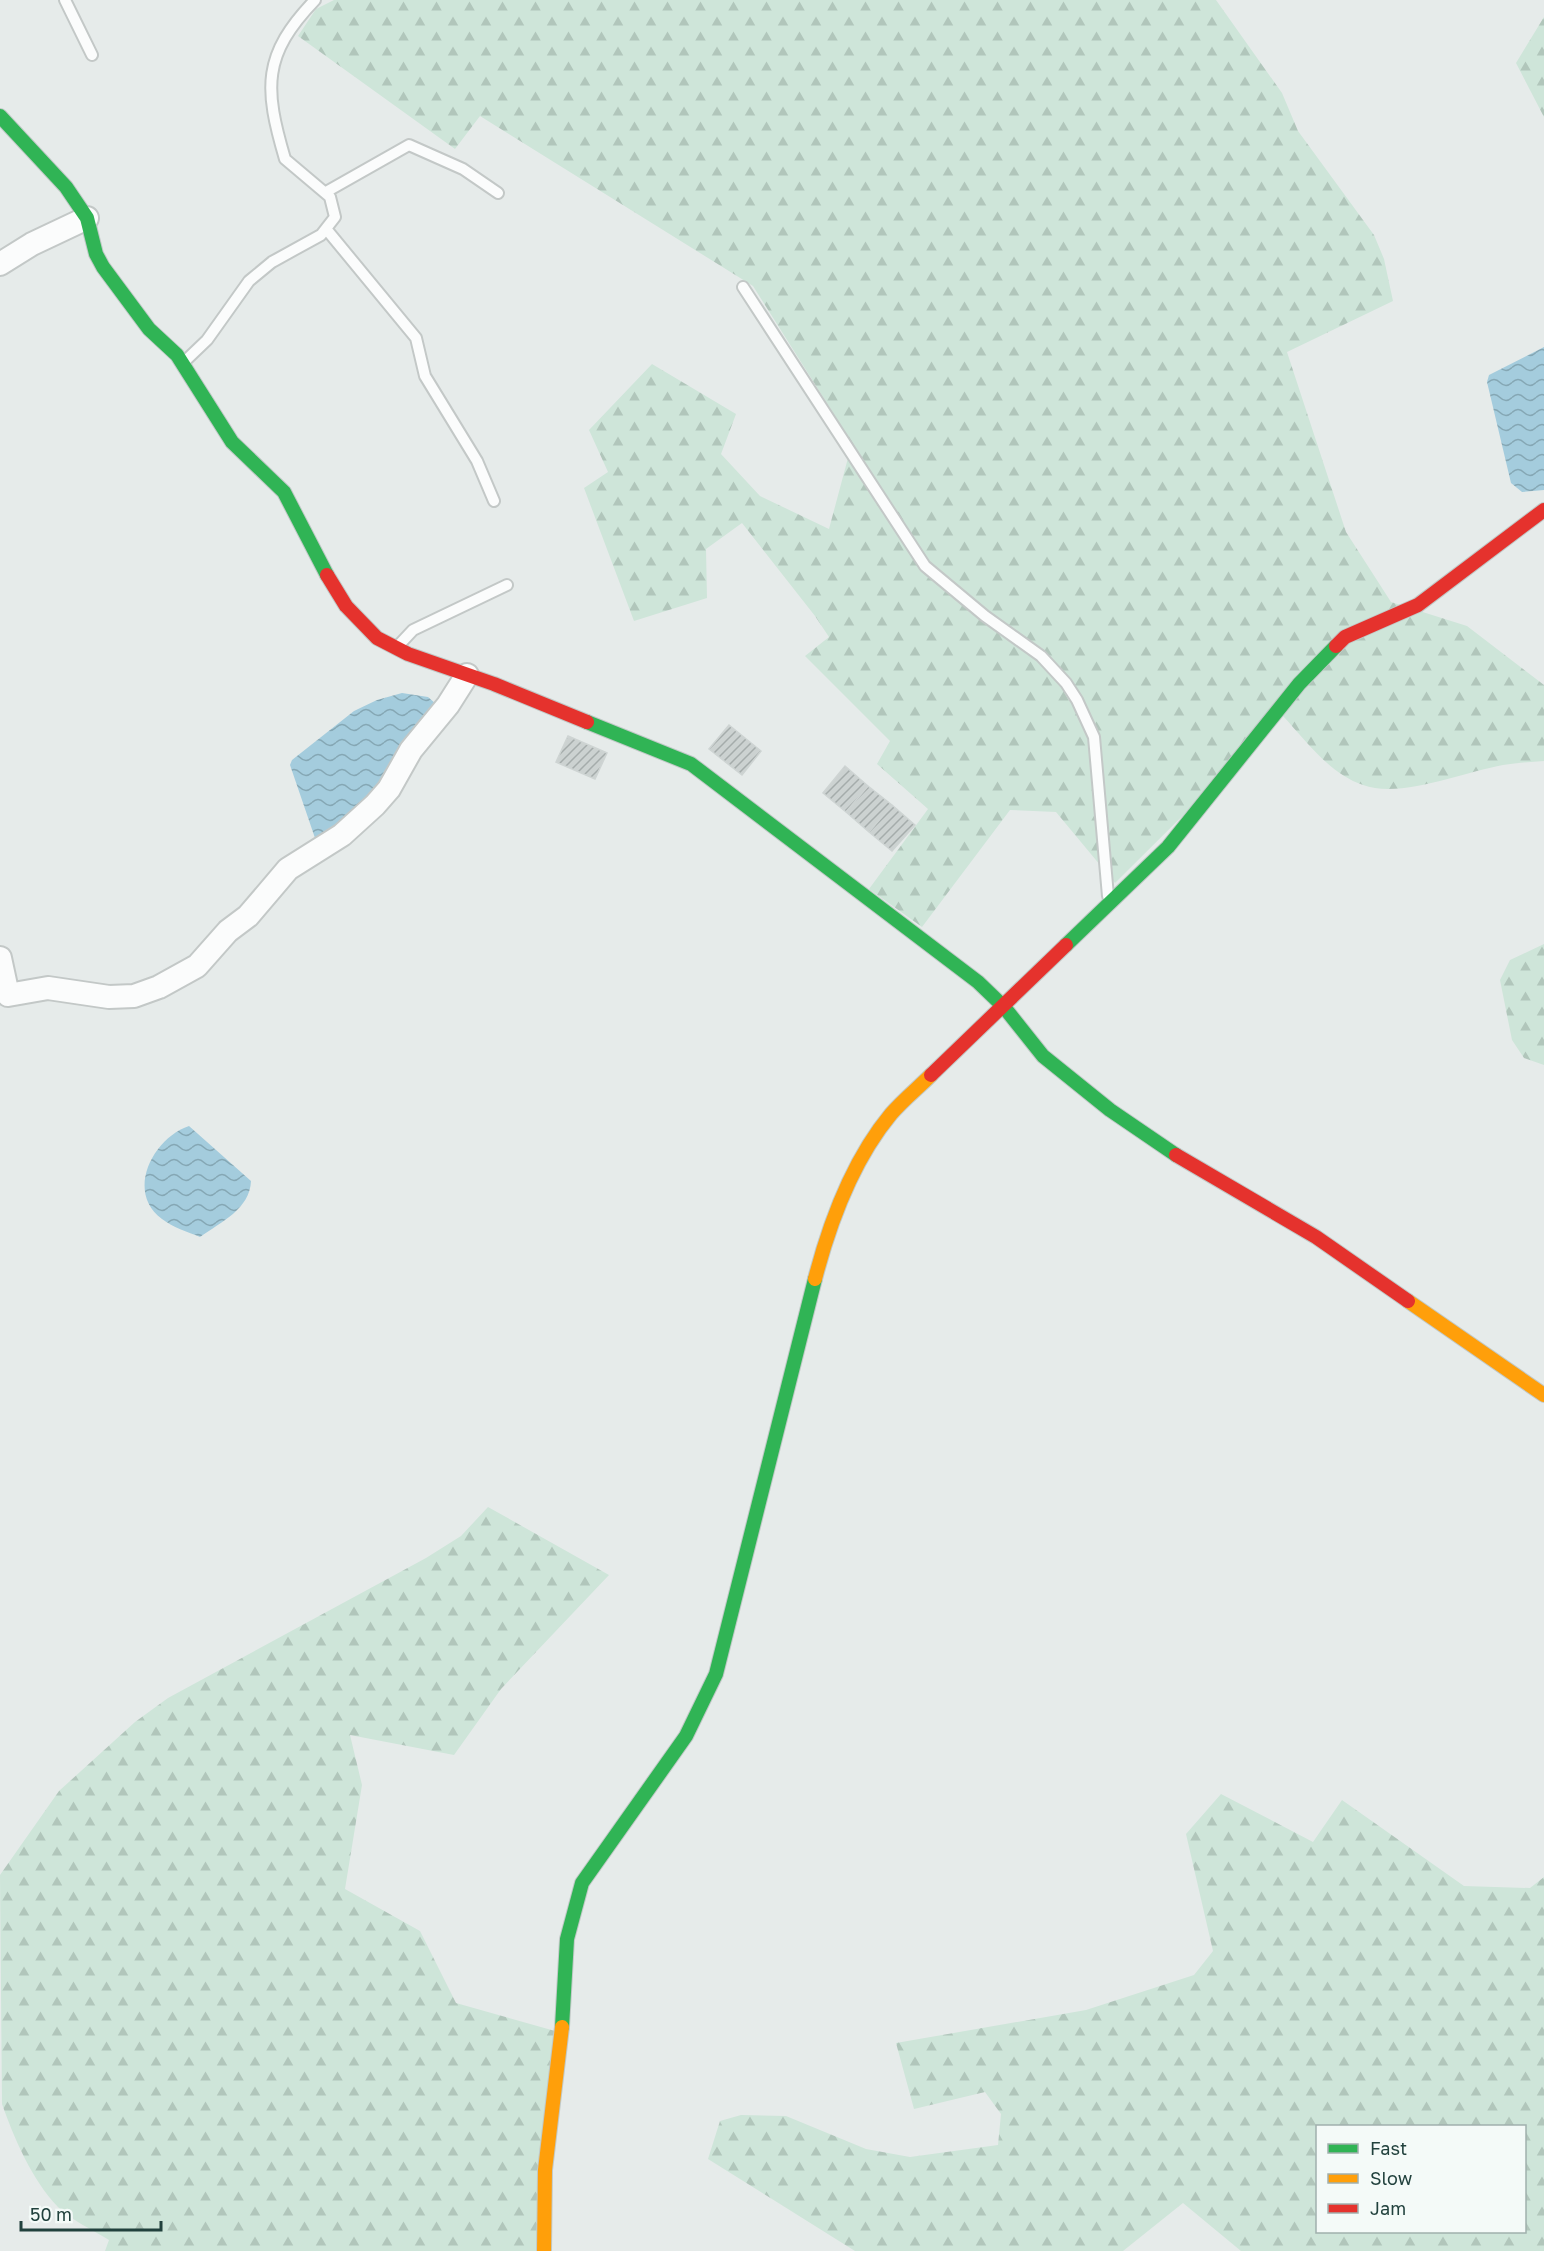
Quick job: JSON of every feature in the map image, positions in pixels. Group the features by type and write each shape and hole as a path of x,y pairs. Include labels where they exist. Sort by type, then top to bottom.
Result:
{"street":[{"path":"0,116 66,187 87,218 96,254 103,267 149,329 182,364 232,442 265,471 284,492 316,557 346,606 366,628 396,648 691,764 978,982 1004,1007 1043,1056 1110,1110 1187,1162 1316,1237 1544,1395"},
{"path":"0,264 32,244 87,218"},
{"path":"544,2251 543,2176 561,2037 569,1923 576,1896 582,1883 686,1736 716,1674 819,1263 846,1181 864,1149 893,1112 1168,847 1299,684 1345,637 1398,616 1418,605 1544,510"},
{"path":"0,958 8,995 54,988 109,997 134,996 159,987 197,966 228,931 248,916 288,869 342,835 375,805 389,789 411,750 448,705 468,675"}],"lane":[{"path":"65,0 92,55"},
{"path":"182,364 207,340 249,281 272,262 327,230 335,217 335,210 326,192 285,159 270,78 283,37 315,0"},
{"path":"326,192 409,145 463,169 498,193"},
{"path":"327,230 416,338 425,376 477,461 494,501"},
{"path":"743,287 926,567 985,616 1041,656 1066,683 1077,700 1094,737 1108,904"},
{"path":"396,648 412,630 507,585"}],"green space":[{"path":"334,0 1216,0 1282,93 1298,131 1374,235 1384,259 1393,301 1287,352 1346,532 1391,602 1467,626 1544,685 1544,761 1487,768 1413,787 1378,788 1351,780 1329,765 1283,716 1115,883 1056,812 1010,810 922,927 869,889 928,809 877,764 890,741 805,656 829,637 815,616 742,523 706,549 707,598 634,621 584,488 608,472 589,430 652,364 736,414 721,454 760,496 829,529 852,443 753,286 480,116 455,149 298,36 316,9"},
{"path":"1544,17 1544,117 1516,63"},
{"path":"1544,944 1544,1065 1524,1058 1512,1040 1500,980 1510,960"},
{"path":"488,1507 609,1575 501,1689 454,1755 350,1735 362,1785 345,1889 420,1931 456,2003 555,2031 538,2251 105,2251 109,2240 63,2212 40,2184 18,2144 2,2104 0,1875 59,1791 135,1722 168,1698 426,1558 461,1536"},
{"path":"1221,1794 1313,1842 1342,1800 1464,1886 1530,1888 1544,1877 1544,2251 1241,2251 1183,2203 1123,2251 855,2251 708,2159 720,2121 741,2115 786,2116 866,2149 910,2157 998,2145 1001,2114 985,2092 914,2109 896,2043 1086,2010 1194,1975 1213,1951 1186,1834"}],"water":[{"path":"1544,347 1544,490 1522,492 1511,483 1487,382 1489,375"},
{"path":"402,693 428,697 436,704 375,797 320,838 315,838 290,765 292,760 354,711 377,700"},
{"path":"189,1126 251,1181 246,1199 240,1207 200,1237 162,1219 151,1208 146,1195 145,1181 148,1167 155,1154 176,1132"}],"building":[{"path":"729,725 761,751 742,775 709,749"},
{"path":"568,736 607,753 595,779 556,762"},
{"path":"845,766 868,786 846,812 823,793"},
{"path":"868,786 892,805 869,832 846,812"},
{"path":"892,805 915,825 892,851 869,832"}],"traffic: fast":[{"path":"0,116 66,187 87,218 96,254 103,267 149,329 177,355 232,442 284,492 327,575"},
{"path":"1066,945 1168,847 1299,684 1336,646"},
{"path":"587,722 691,764 978,982 1004,1007 1043,1056 1110,1110 1176,1155"},
{"path":"562,2027 567,1939 582,1883 686,1736 716,1674 815,1279"}],"traffic: slow":[{"path":"815,1279 835,1214 865,1151 891,1114 931,1075"},
{"path":"1408,1301 1544,1395"},
{"path":"544,2251 545,2170 562,2027"}],"traffic: jam":[{"path":"1336,646 1345,637 1418,605 1544,510"},
{"path":"327,575 346,606 377,638 408,654 494,684 587,722"},
{"path":"931,1075 1066,945"},
{"path":"1176,1155 1316,1237 1408,1301"}]}
